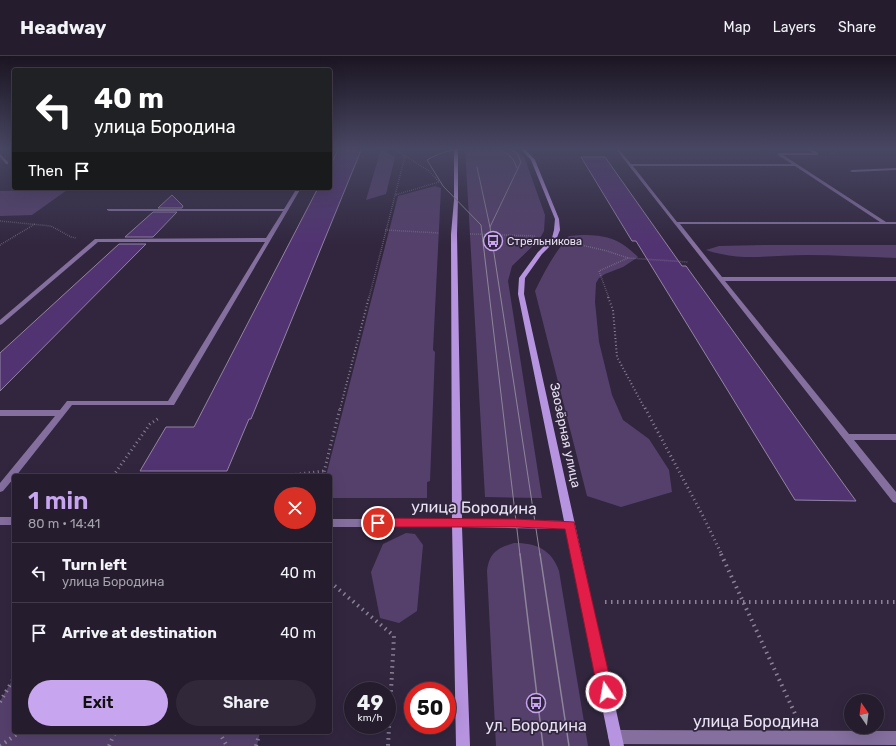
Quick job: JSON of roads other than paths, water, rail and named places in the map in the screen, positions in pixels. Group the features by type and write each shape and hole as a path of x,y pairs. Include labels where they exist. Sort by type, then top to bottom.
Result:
{"main road":[{"path":"456,180 454,234 457,523 463,746"},
{"name":"Заозёрная улица","path":"541,180 557,220 557,230 554,239 540,253 522,278 521,294 616,741"},
{"name":"улица Бородина","path":"457,523 570,525"}],"street":[{"path":"642,180 896,499"},
{"path":"819,180 885,223"},
{"path":"12,474 70,403 171,403 299,190"},
{"path":"109,210 286,210"},
{"path":"676,223 896,223"},
{"path":"0,323 97,240 269,240"},
{"path":"720,279 896,279"},
{"path":"0,414 62,413"},
{"path":"846,437 896,437"},
{"path":"0,489 12,474"},
{"path":"0,521 12,521"},
{"name":"улица Бородина","path":"332,522 457,523"},
{"name":"улица Бородина","path":"616,741 896,738"}],"tram line":[{"path":"439,180 443,186 481,225 520,555"},
{"path":"480,180 490,227"},
{"path":"490,227 512,180"},
{"path":"490,227 540,555"},
{"path":"520,554 543,746"},
{"path":"540,554 569,746"}],"place":[{"name":"Стрельникова","path":"493,241"},
{"name":"ул. Бородина","path":"536,703"}]}
